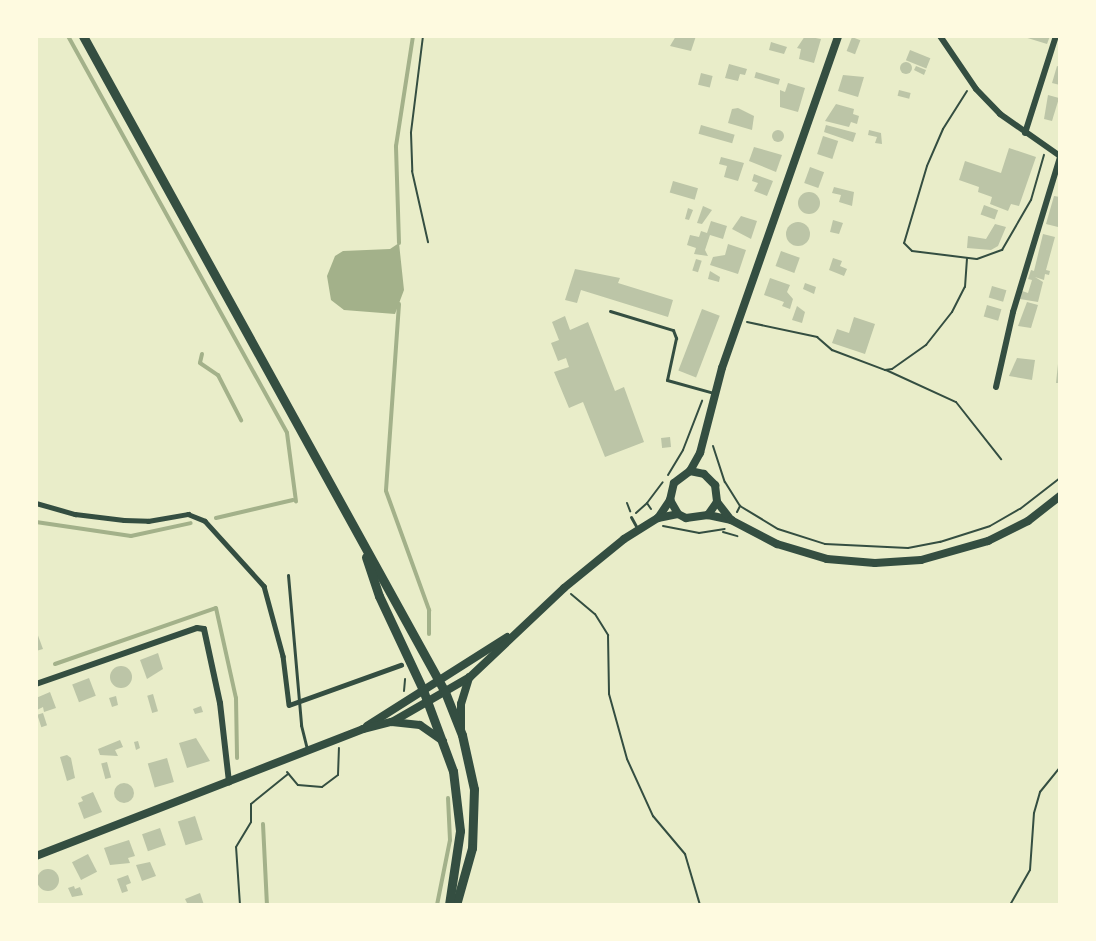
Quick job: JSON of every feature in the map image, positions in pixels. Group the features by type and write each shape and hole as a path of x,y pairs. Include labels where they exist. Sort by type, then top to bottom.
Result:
{"main road":[{"path":"83,36 362,543 392,590 445,692 462,735 470,766 475,814 470,857 456,905"},
{"path":"362,543 379,596 423,690 453,771 460,831 448,905"}],"street":[{"path":"658,518 670,500 674,483 690,471 700,453 714,393 742,321 838,36"},
{"path":"940,36 973,84 1000,114 1060,157 1013,312 996,387"},
{"path":"1025,133 1056,36"},
{"path":"700,453 705,474 715,485 717,502 731,520"},
{"path":"690,471 705,474"},
{"path":"36,856 363,729 392,722 470,677 564,588 638,530 658,518 678,514 692,519 708,515 731,520 777,544 807,554 848,561 898,563 944,556 988,541 1028,520 1060,496"},
{"path":"670,500 678,514"},
{"path":"708,515 717,502"},
{"path":"36,503 75,514 124,520 148,521 188,514 196,515 264,586 283,656 289,705 400,665"},
{"path":"363,729 523,627"},
{"path":"36,684 197,628 204,629 219,703 229,782"},
{"path":"462,735 460,704 470,677"},
{"path":"392,722 420,725 443,741"}],"lane":[{"path":"610,311 673,330 676,338 667,380 714,393"},
{"path":"632,517 638,530"},
{"path":"288,575 300,702 308,752"}],"path":[{"path":"423,36 413,113 412,171 428,242"},
{"path":"973,84 943,129 927,166 904,243 912,251 968,258 992,255 1012,237 1031,200 1048,148"},
{"path":"885,370 912,356 937,333 965,287 968,258"},
{"path":"742,332 742,321 750,312"},
{"path":"742,321 817,337 832,350 885,370 910,385 956,402 1001,459"},
{"path":"713,441 713,455 718,456 725,482 741,506 778,529 825,544 908,548 990,526 1020,509 1060,478"},
{"path":"658,518 664,529 699,533 723,532 741,506"},
{"path":"564,588 595,614 608,635 609,694 627,759 653,816 685,854 700,905"},
{"path":"283,762 288,774 298,785 322,787 338,776 342,760 337,740"},
{"path":"1010,905 1030,870 1034,813 1040,792 1060,767"},
{"path":"240,905 236,847 251,822 251,804 288,774"}],"shaded area":[{"path":"399,243 404,290 395,314 344,310 331,300 327,276 335,256 343,251 390,249"}],"building":[{"path":"676,36 696,36 691,51 670,46"},
{"path":"805,36 821,39 814,63 799,59 801,49 797,48"},
{"path":"1021,36 1050,36 1047,44"},
{"path":"852,37 860,40 855,54 847,51"},
{"path":"771,42 787,47 784,54 769,50"},
{"path":"910,50 930,58 926,68 906,60"},
{"path":"908,62 911,63 911,73 904,74 901,73 900,66 901,63"},
{"path":"729,64 747,69 745,75 740,74 738,81 725,78"},
{"path":"916,66 926,70 924,75 914,70"},
{"path":"1057,66 1060,67 1060,85 1052,83"},
{"path":"756,72 780,79 778,85 754,78"},
{"path":"701,73 713,76 710,88 698,85"},
{"path":"843,75 864,77 858,97 838,91"},
{"path":"788,83 805,88 798,112 780,107 780,90 785,92"},
{"path":"899,90 911,93 909,99 898,96"},
{"path":"1048,95 1059,98 1052,121 1044,119"},
{"path":"836,104 854,109 853,114 859,116 857,124 851,122 849,127 825,121"},
{"path":"738,108 754,116 752,130 728,123 732,109"},
{"path":"701,125 735,135 732,143 699,134"},
{"path":"826,125 856,133 853,142 824,132"},
{"path":"780,130 784,136 780,142 776,142 772,134"},
{"path":"869,130 881,133 882,144 875,143 877,137 868,135"},
{"path":"823,136 838,141 832,159 817,154"},
{"path":"754,147 782,155 776,172 749,161"},
{"path":"1009,148 1036,157 1019,206 1011,204 1008,211 990,204 992,197 978,192 979,187 959,180 965,161 1001,173"},
{"path":"721,157 744,163 738,181 724,177 727,166 719,164"},
{"path":"810,167 824,172 818,188 804,183"},
{"path":"754,174 773,181 767,196 754,191 758,183 752,181"},
{"path":"673,181 698,188 695,200 670,193"},
{"path":"834,187 854,192 852,206 839,202 841,195 832,193"},
{"path":"809,192 817,195 820,203 817,211 809,214 801,211 798,203 801,195"},
{"path":"1054,196 1060,197 1058,227 1046,224"},
{"path":"984,205 998,210 995,220 981,214"},
{"path":"703,206 712,210 702,224 697,223"},
{"path":"688,208 693,210 689,220 685,219"},
{"path":"741,216 757,221 751,239 732,229"},
{"path":"833,220 843,223 839,234 830,232"},
{"path":"711,221 727,226 723,239 710,235 705,250 708,256 694,254 696,248 687,245 690,235 699,237 701,231 707,233"},
{"path":"798,222 803,223 809,229 809,239 803,245 798,246 793,245 787,239 786,234 787,229 793,223"},
{"path":"995,224 1006,227 998,246 991,250 967,248 968,236 986,239"},
{"path":"1043,234 1055,237 1046,270 1050,271 1049,275 1045,274 1044,280 1035,277 1043,282 1038,302 1020,299 1022,291 1028,293 1032,280 1028,279 1031,270 1034,271"},
{"path":"728,244 746,250 738,274 710,265 713,257 725,255"},
{"path":"781,251 800,258 794,273 776,266"},
{"path":"833,258 842,261 840,266 847,269 844,276 829,270"},
{"path":"696,259 702,261 698,272 692,270"},
{"path":"575,269 620,278 618,283 673,300 668,317 581,290 577,303 565,300"},
{"path":"710,271 720,277 719,282 708,279"},
{"path":"770,278 790,285 787,292 793,299 790,309 782,306 784,302 764,295"},
{"path":"805,283 816,287 814,294 803,289"},
{"path":"992,286 1006,290 1003,302 989,298"},
{"path":"1027,302 1038,305 1031,328 1018,326"},
{"path":"987,305 1001,309 998,321 984,317"},
{"path":"797,306 805,312 802,323 792,320"},
{"path":"702,309 720,316 696,377 678,371"},
{"path":"565,316 570,330 588,322 615,391 624,387 644,442 605,457 583,402 569,408 554,372 569,367 566,358 558,361 551,343 559,340 552,322"},
{"path":"854,317 875,324 865,354 832,343 837,329 849,333"},
{"path":"1017,358 1035,360 1032,380 1009,376"},
{"path":"1058,364 1060,364 1060,383 1056,383"},
{"path":"670,437 671,447 662,448 661,438"},
{"path":"36,630 43,649 36,651"},
{"path":"158,653 163,669 147,679 140,660"},
{"path":"121,666 129,669 132,677 129,685 121,688 113,685 110,677 113,669"},
{"path":"89,678 96,696 79,702 72,684"},
{"path":"50,692 56,708 44,712 43,707 37,710 36,698"},
{"path":"153,694 158,711 152,713 147,696"},
{"path":"116,696 118,705 112,707 109,698"},
{"path":"201,706 203,712 195,714 193,709"},
{"path":"43,713 47,725 41,727 37,715"},
{"path":"196,738 210,761 187,768 179,743"},
{"path":"120,740 123,747 115,750 118,756 100,755 98,749"},
{"path":"138,741 140,748 136,750 134,742"},
{"path":"67,755 71,758 75,778 67,781 60,757"},
{"path":"167,758 174,782 155,788 148,764"},
{"path":"107,762 111,777 105,779 101,764"},
{"path":"124,783 131,786 134,793 131,800 124,803 117,800 114,793 117,786"},
{"path":"93,792 102,812 84,819 78,803 83,801 81,797"},
{"path":"195,816 203,840 186,845 178,822"},
{"path":"160,828 166,845 148,851 142,834"},
{"path":"129,840 135,856 128,858 130,863 110,865 104,848"},
{"path":"88,854 97,872 81,880 72,862"},
{"path":"150,862 156,876 142,881 136,865"},
{"path":"48,869 56,872 59,880 56,888 48,891 40,888 37,880 40,872"},
{"path":"128,875 131,883 126,885 128,891 122,893 117,879"},
{"path":"74,886 75,889 80,887 83,895 72,897 68,888"},
{"path":"200,893 204,905 188,905 185,899"}],"waterway":[{"path":"68,36 287,433 296,501"},
{"path":"399,243 396,146 413,36"},
{"path":"399,304 386,491 429,610 429,634"},
{"path":"202,354 200,363 218,375 241,420"},
{"path":"216,518 293,500"},
{"path":"36,522 131,536 191,523"},
{"path":"55,664 216,608 236,698 237,758"},
{"path":"437,905 450,840 448,798"},
{"path":"263,824 267,905"}]}
